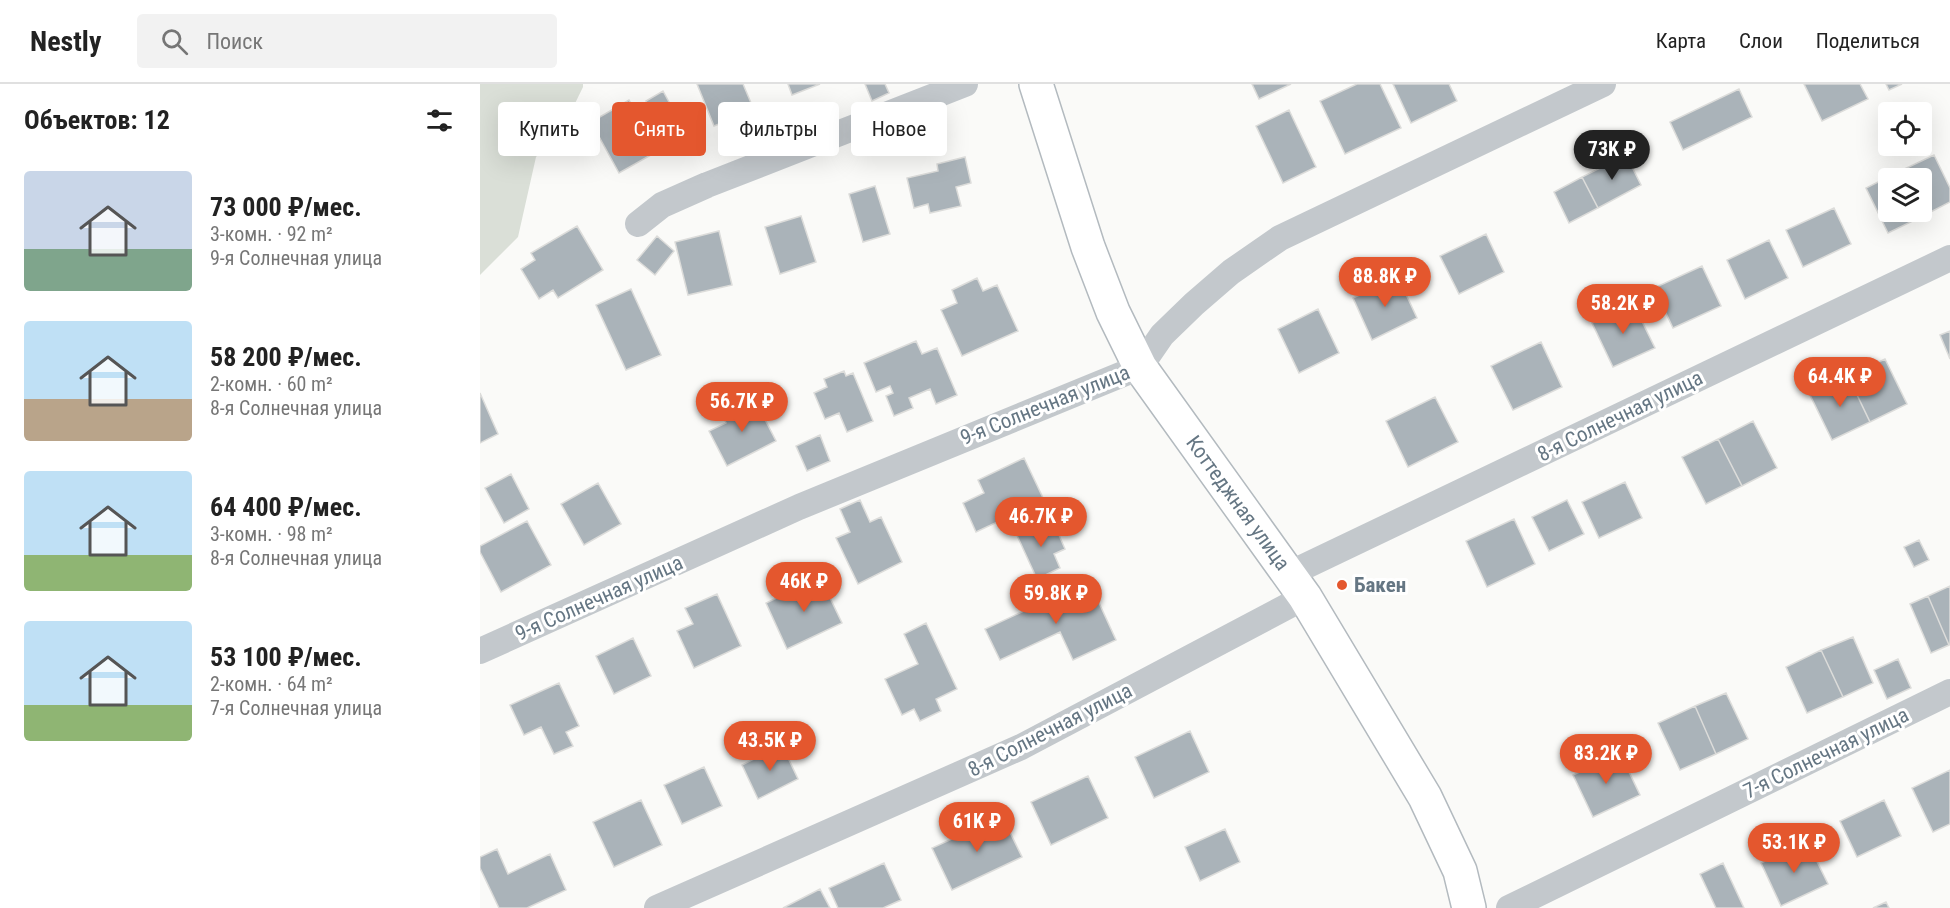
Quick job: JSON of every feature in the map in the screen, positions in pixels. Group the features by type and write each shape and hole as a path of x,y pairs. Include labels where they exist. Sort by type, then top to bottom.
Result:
{"street":[{"path":"638,224 662,206 707,184 965,84"},
{"name":"Коттеджная улица","path":"1036,84 1089,247 1113,312 1140,367 1297,586 1425,797 1460,871 1469,908"},
{"name":"9-я Солнечная улица","path":"480,651 800,507 1087,386 1140,367 1162,335 1194,304 1231,272 1281,238 1603,84"},
{"name":"8-я Солнечная улица","path":"657,908 1022,747 1297,586 1950,258"},
{"name":"7-я Солнечная улица","path":"1509,908 1950,692"}],"shaded area":[{"path":"480,84 583,84 576,102 498,102 498,156 537,156 518,237 480,275"}],"building":[{"path":"697,84 743,84 751,102 718,102 718,124 714,126"},
{"path":"788,84 820,84 792,95"},
{"path":"865,84 885,84 889,93 872,101"},
{"path":"1252,84 1291,84 1259,99"},
{"path":"1357,84 1380,84 1401,128 1345,154 1320,101"},
{"path":"1393,84 1449,84 1457,101 1411,123"},
{"path":"1804,84 1860,84 1868,99 1822,121"},
{"path":"1886,84 1902,84 1889,90"},
{"path":"1739,89 1752,117 1683,150 1670,122"},
{"path":"663,91 669,102 647,102"},
{"path":"612,110 612,156 649,156 619,173 600,138 600,117"},
{"path":"1289,110 1316,167 1283,183 1256,126"},
{"path":"1626,155 1641,185 1598,208 1582,177"},
{"path":"1934,155 1950,188 1950,202 1932,211 1932,168 1906,168"},
{"path":"965,157 971,183 956,187 961,206 930,213 928,204 914,208 907,178 938,171 937,164"},
{"path":"1582,177 1598,208 1569,223 1554,192"},
{"path":"1878,182 1878,213 1866,188"},
{"path":"875,186 890,234 863,242 849,194"},
{"path":"1834,208 1851,244 1803,267 1786,230"},
{"path":"801,216 816,262 780,274 765,227"},
{"path":"1883,222 1911,222 1888,233"},
{"path":"577,226 603,270 558,298 553,290 539,299 521,269 535,260 531,253"},
{"path":"719,231 732,285 688,295 675,242"},
{"path":"1486,234 1504,272 1459,294 1440,256"},
{"path":"657,236 674,251 655,275 637,260"},
{"path":"1769,240 1788,278 1745,299 1727,260"},
{"path":"1702,266 1721,306 1673,328 1654,288"},
{"path":"1398,277 1417,318 1372,340 1353,298"},
{"path":"977,278 983,291 997,285 1018,331 962,356 941,310 957,303 952,290"},
{"path":"631,289 661,355 626,370 596,305"},
{"path":"1633,303 1655,348 1613,367 1592,323"},
{"path":"1318,309 1339,353 1299,373 1278,329"},
{"path":"1950,331 1950,359 1940,335"},
{"path":"916,341 922,354 937,348 957,395 936,404 930,389 909,398 913,408 894,416 886,396 893,393 890,386 876,392 864,363"},
{"path":"1541,342 1562,387 1513,410 1491,366"},
{"path":"1885,359 1907,404 1870,422 1848,376"},
{"path":"844,371 846,376 853,373 873,421 847,432 839,413 825,419 814,393 827,387 824,379"},
{"path":"1848,376 1870,422 1832,440 1810,395"},
{"path":"480,393 498,434 480,443"},
{"path":"1435,397 1458,442 1408,467 1386,421"},
{"path":"755,400 776,441 727,466 709,431 726,423 723,416"},
{"path":"1753,421 1777,468 1742,486 1718,439"},
{"path":"820,435 830,461 807,471 796,446"},
{"path":"1718,439 1742,486 1706,504 1682,457"},
{"path":"1024,458 1044,500 976,532 963,503 984,493 978,480"},
{"path":"511,474 529,509 504,523 485,488"},
{"path":"1625,482 1642,518 1599,538 1582,502"},
{"path":"598,483 621,524 584,545 561,504"},
{"path":"860,500 870,522 881,517 902,562 858,584 836,538 850,532 840,509"},
{"path":"1567,500 1584,534 1549,551 1532,517"},
{"path":"1514,519 1535,564 1487,587 1466,541"},
{"path":"1038,520 1045,534 1056,528 1065,549 1054,554 1060,568 1037,579 1015,531"},
{"path":"527,521 551,565 501,592 480,552 480,546"},
{"path":"1919,540 1929,560 1914,567 1904,547"},
{"path":"820,577 842,623 787,649 766,603"},
{"path":"1089,581 1116,640 1073,660 1060,632 1000,660 985,629"},
{"path":"1950,586 1950,644 1949,645 1928,596"},
{"path":"717,594 741,646 694,668 677,631 693,624 685,608"},
{"path":"1928,596 1949,645 1931,653 1910,604"},
{"path":"926,623 957,689 936,699 941,711 920,721 914,709 902,715 885,679 918,664 904,634"},
{"path":"1853,637 1873,683 1843,697 1821,650"},
{"path":"633,638 651,676 614,694 596,656"},
{"path":"1821,650 1843,697 1807,713 1786,667"},
{"path":"1898,659 1911,688 1887,699 1874,670"},
{"path":"559,683 579,726 566,732 573,746 554,754 541,727 524,735 510,705"},
{"path":"1726,693 1748,739 1716,754 1695,706"},
{"path":"1695,706 1716,754 1680,770 1658,723"},
{"path":"1190,731 1209,772 1154,798 1135,757"},
{"path":"782,745 798,779 758,799 742,765"},
{"path":"1620,753 1640,795 1593,817 1573,775"},
{"path":"704,767 722,806 682,824 664,785"},
{"path":"1950,770 1950,824 1933,832 1912,788"},
{"path":"1088,776 1108,818 1051,845 1031,802"},
{"path":"641,800 662,845 614,867 593,822"},
{"path":"1884,800 1901,836 1857,857 1840,821"},
{"path":"1002,816 1022,857 952,890 932,848"},
{"path":"1225,829 1240,862 1200,881 1185,847"},
{"path":"1807,841 1828,884 1781,906 1761,863"},
{"path":"497,849 508,874 550,854 566,890 527,908 499,908 480,868 480,857"},
{"path":"884,863 901,900 883,908 838,908 829,888"},
{"path":"1723,863 1744,908 1716,908 1700,874"},
{"path":"820,889 830,908 783,908"},
{"path":"1886,902 1889,908 1873,908"}],"place":[{"name":"Бакен","path":"1342,585"}]}
